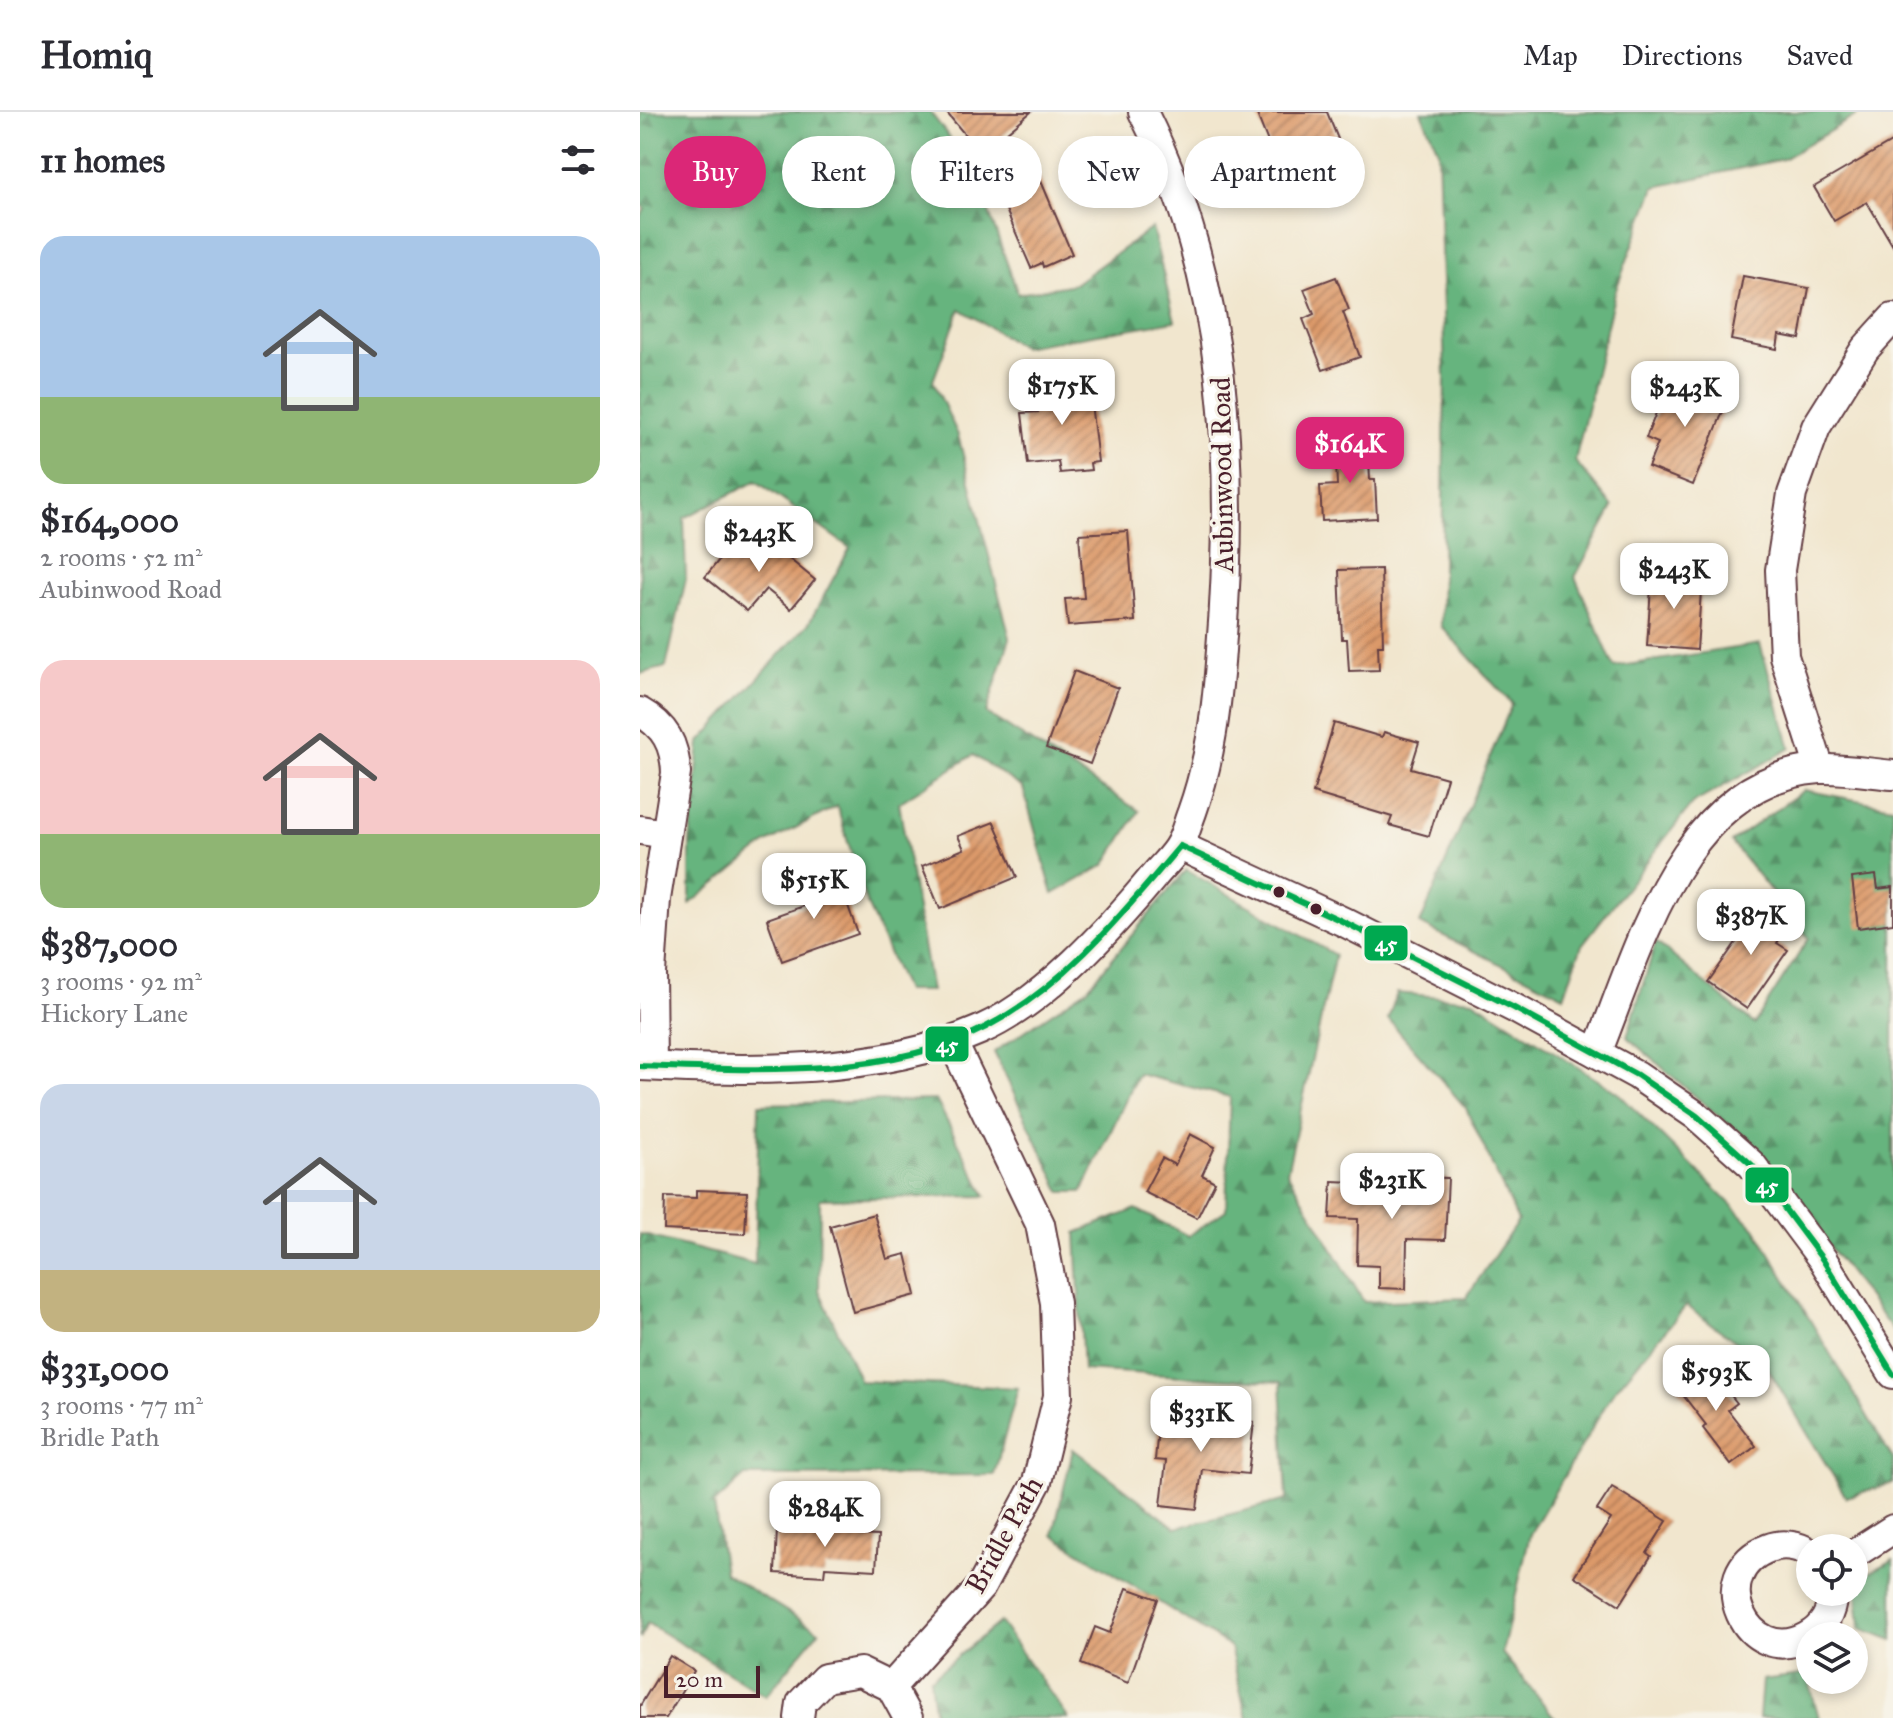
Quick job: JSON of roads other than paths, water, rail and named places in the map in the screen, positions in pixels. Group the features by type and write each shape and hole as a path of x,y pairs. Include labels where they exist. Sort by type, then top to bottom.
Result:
{"street":[{"name":"Aubinwood Road","path":"1143,112 1174,181 1199,257 1223,384 1227,457 1228,542 1215,723 1200,791 1180,846"},
{"path":"1820,769 1784,656 1780,570 1792,494 1816,427 1865,349 1890,326"},
{"path":"640,712 654,720 667,735 675,754 676,773 653,832 656,899 646,1066 725,1069 799,1066 914,1052 984,1029 1025,1004 1107,929 1180,846 1344,922 1514,1008 1637,1075 1697,1116 1752,1165 1823,1260 1893,1374"},
{"path":"1597,1053 1662,892 1690,848 1731,803 1776,779 1820,769 1893,775"},
{"name":"Bridle Path","path":"891,1687 981,1587 1037,1482 1058,1396 1055,1303 1040,1224 952,1041"},
{"path":"1868,1545 1893,1529"},
{"path":"1796,1548 1773,1546 1746,1563 1735,1592 1737,1608 1744,1622 1756,1634 1770,1641 1787,1643 1803,1640 1817,1631 1831,1606"},
{"path":"799,1718 801,1703 825,1678 860,1672 891,1687 908,1718"}]}
